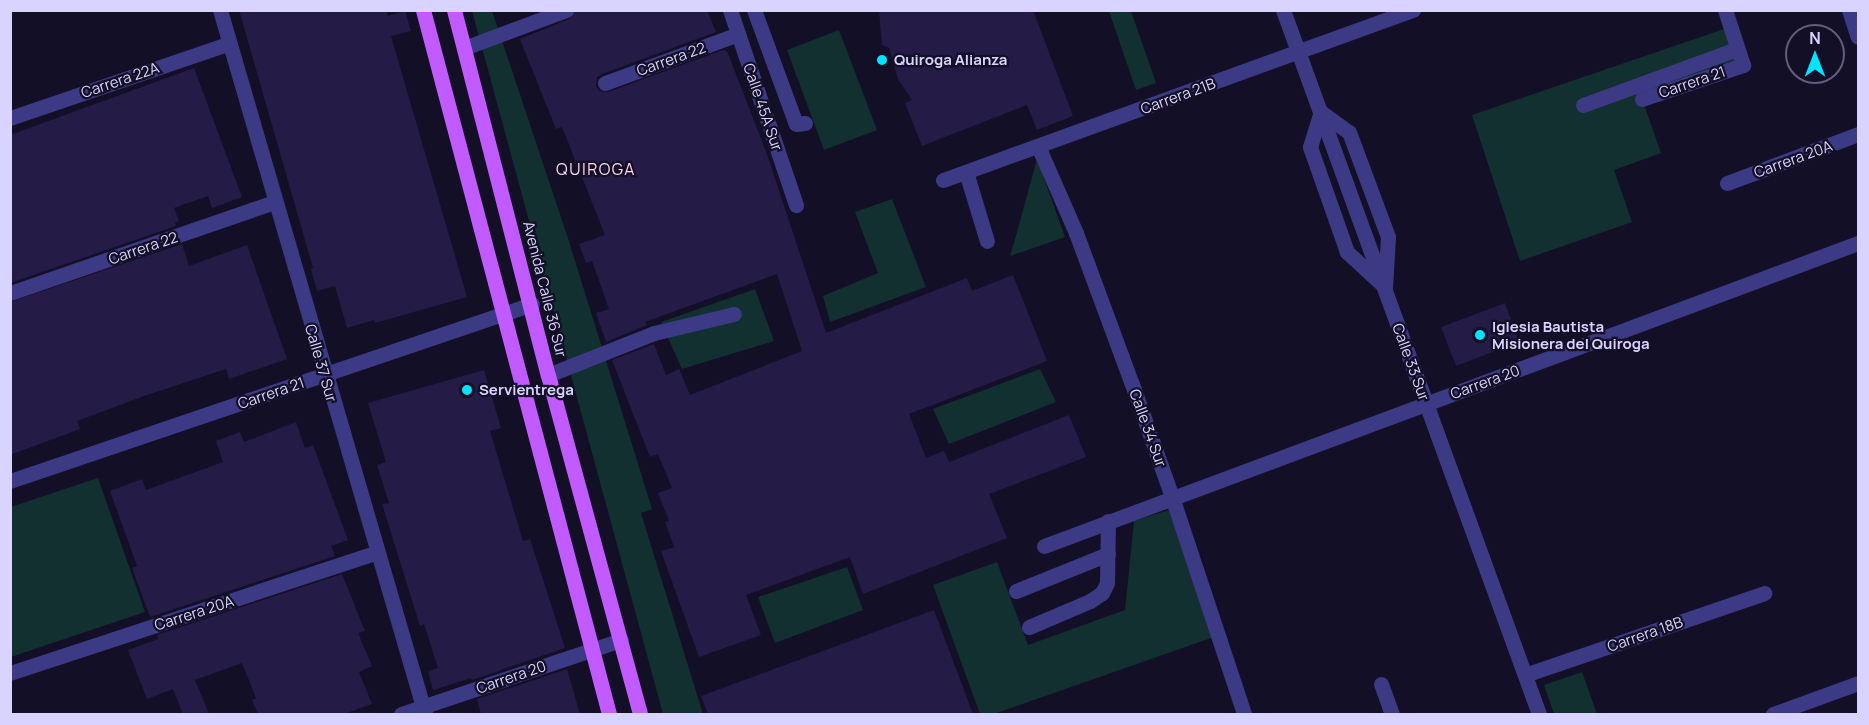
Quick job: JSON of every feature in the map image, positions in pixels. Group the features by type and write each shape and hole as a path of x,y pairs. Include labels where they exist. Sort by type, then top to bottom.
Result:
{"main road":[{"path":"423,10 609,714"},
{"name":"Avenida Calle 36 Sur","path":"454,10 532,304 548,375 640,714"}],"street":[{"name":"Calle 37 Sur","path":"220,10 424,711"},
{"path":"464,48 567,10"},
{"name":"Calle 45A Sur","path":"730,10 796,205"},
{"path":"754,10 796,124 805,123"},
{"name":"Calle 33 Sur","path":"1283,10 1539,714"},
{"name":"Carrera 21B","path":"943,180 1413,10"},
{"path":"1583,105 1737,49 1725,10"},
{"path":"1849,10 1858,37"},
{"name":"Carrera 22","path":"605,83 738,34"},
{"name":"Carrera 22A","path":"10,118 230,43"},
{"name":"Carrera 21","path":"1642,99 1743,65 1737,49"},
{"path":"1321,112 1310,147 1347,252 1385,287"},
{"name":"Carrera 20A","path":"1727,183 1858,134"},
{"name":"Calle 34 Sur","path":"1038,146 1076,233 1173,497 1244,714"},
{"path":"966,172 987,242"},
{"name":"Carrera 22","path":"10,293 275,202"},
{"name":"Carrera 20","path":"1044,546 1858,243"},
{"name":"Carrera 21","path":"10,481 532,304"},
{"path":"548,375 654,333 734,314"},
{"path":"1029,627 1090,602 1102,593 1107,583 1108,521"},
{"name":"Carrera 20A","path":"10,673 377,552"},
{"path":"1016,591 1108,554"},
{"name":"Carrera 18B","path":"1525,675 1764,593"},
{"name":"Carrera 20","path":"401,714 424,711 621,640"},
{"path":"1773,714 1858,682"},
{"path":"1381,684 1392,714"}],"green space":[{"path":"472,11 492,11 567,235 652,509 641,513 703,714 663,714"},
{"path":"1109,11 1131,11 1156,83 1136,90"},
{"path":"1730,27 1743,65 1642,99 1661,153 1614,170 1632,222 1520,261 1472,115"},
{"path":"839,30 877,130 824,150 787,50"},
{"path":"1037,159 1065,237 1010,256 1014,243"},
{"path":"892,199 926,287 830,322 823,296 878,273 855,212"},
{"path":"755,289 774,341 682,369 661,322"},
{"path":"1040,369 1056,402 949,444 933,409"},
{"path":"98,478 145,612 11,657 11,507"},
{"path":"1169,510 1214,637 994,714 980,714 933,585 997,562 1028,645 1125,610 1134,521"},
{"path":"847,567 863,610 775,643 758,597"},
{"path":"1582,672 1597,714 1554,714 1544,685"}],"building":[{"path":"239,10 386,10 388,16 405,11 411,31 391,36 467,297 375,323 374,320 347,328 335,286 317,291 311,269 313,268"},
{"path":"576,10 707,10 716,32 602,74 597,77 596,86 599,91 608,92 723,50 727,51 767,154 826,333 967,278 972,291 1013,275 1047,361 909,414 926,458 944,451 949,462 1069,415 1086,457 989,494 1007,538 863,594 850,557 746,595 761,635 699,657 661,551 674,547 665,522 669,521 658,493 672,488 658,454 650,457 612,360 654,344 666,375 679,369 690,395 802,351 777,274 645,322 647,325 606,342 596,313 609,309 592,261 586,263 579,244 605,235 562,127 556,129 520,39 569,19"},
{"path":"879,10 1033,10 1073,116 1037,130 1027,105 922,146 905,103 912,100 898,79 889,48 882,45"},
{"path":"194,68 242,197 212,208 208,196 174,208 179,221 175,223 176,226 10,283 10,135"},
{"path":"182,244 189,266 247,245 287,359 229,379 226,369 144,396 77,421 80,429 10,455 10,302"},
{"name":"Iglesia Bautista Misionera del Quiroga","path":"1505,303 1519,342 1456,366 1441,327"},
{"path":"484,370 501,428 490,431 523,541 530,539 565,648 472,680 471,678 433,690 428,671 438,668 424,624 420,626 382,504 389,503 377,465 386,462 368,403"},
{"path":"296,422 305,448 313,445 348,540 331,546 335,556 150,617 132,568 137,566 110,491 142,479 146,490 223,462 216,441 240,432 244,442"},
{"path":"342,574 365,631 358,633 372,666 359,672 372,704 344,714 258,714 252,700 256,698 242,663 195,680 209,714 183,714 173,689 147,699 128,650 158,639 157,635"},
{"path":"934,610 973,714 708,714 701,696"},
{"path":"567,669 580,714 481,714 477,699"}],"place":[{"name":"Quiroga Alianza","path":"882,60"},
{"name":"Iglesia Bautista Misionera del Quiroga","path":"1480,335"},
{"name":"Servientrega","path":"467,390"}],"district":[{"name":"QUIROGA","path":"596,169"}]}
